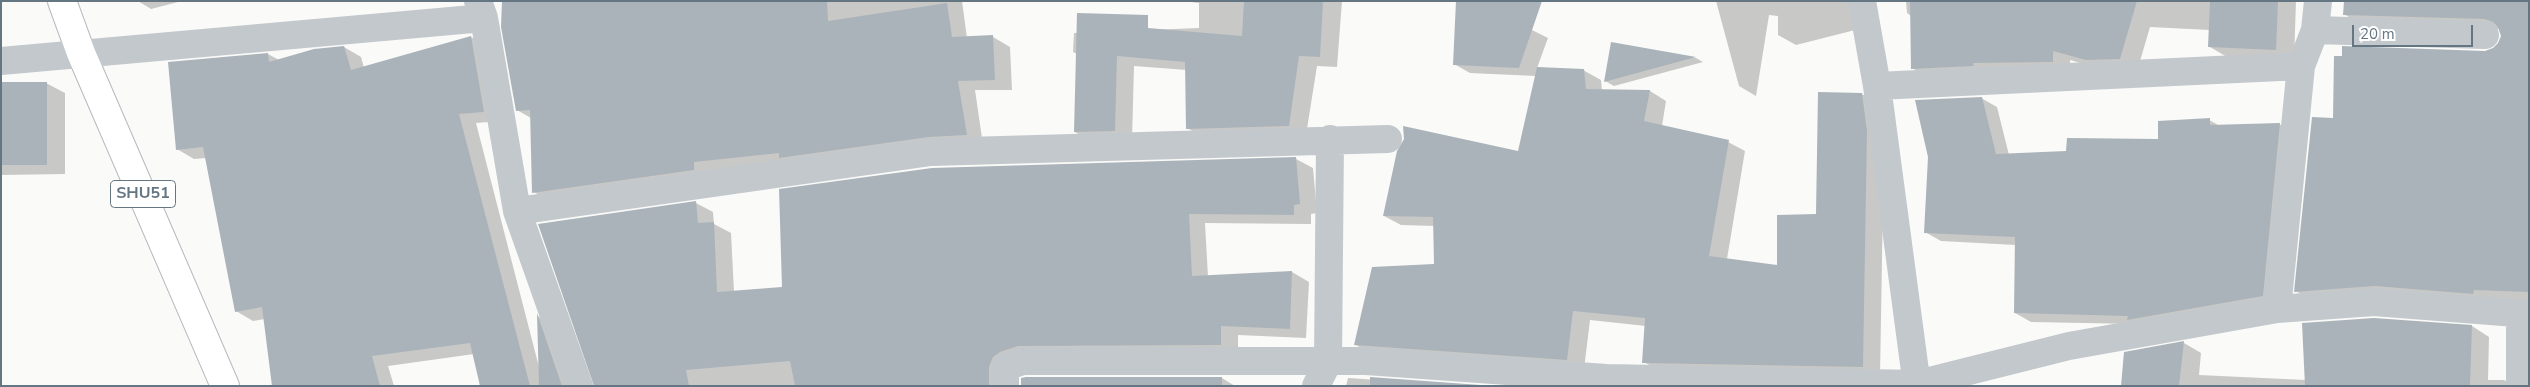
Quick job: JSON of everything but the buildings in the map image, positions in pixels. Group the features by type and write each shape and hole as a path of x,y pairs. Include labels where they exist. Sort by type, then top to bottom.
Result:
{"main road":[{"name":"SHU51","path":"62,1 82,53 225,386"}],"street":[{"path":"1862,1 1877,86 1917,385"},
{"path":"2277,309 2301,66 2315,30 2318,1"},
{"path":"1,61 481,10 517,212 580,386"},
{"path":"2315,30 2485,35"},
{"path":"1877,86 2301,66"},
{"path":"517,212 931,152 1388,138"},
{"path":"1322,374 1330,139"},
{"path":"1005,386 1005,368 1023,362 1322,374 1366,362 1606,382 1917,385 2070,346 2277,309 2374,302 2525,314 2520,386"}]}
